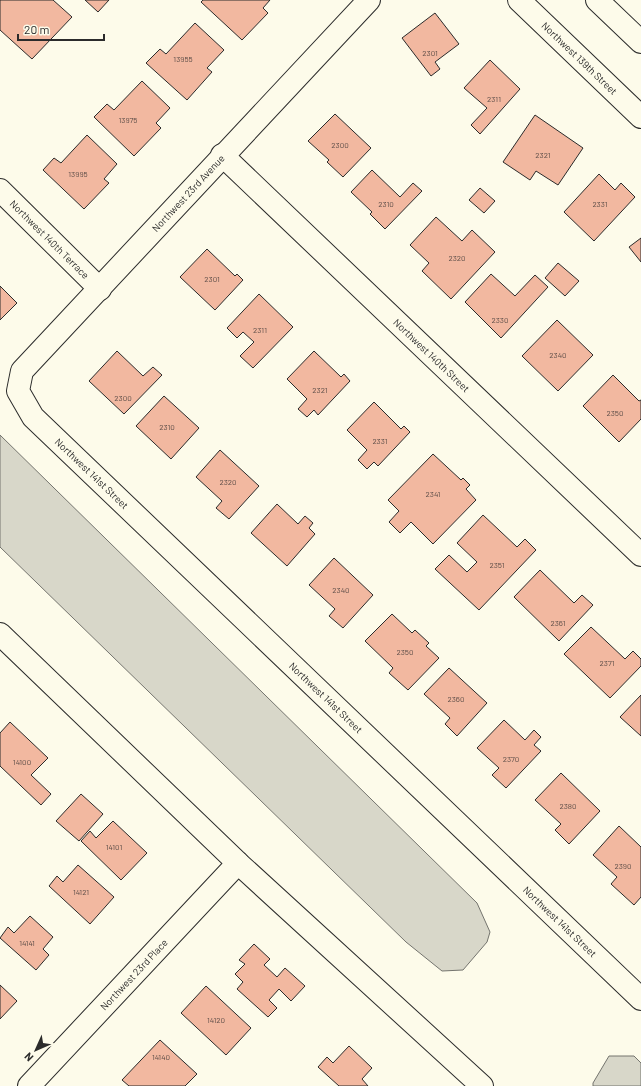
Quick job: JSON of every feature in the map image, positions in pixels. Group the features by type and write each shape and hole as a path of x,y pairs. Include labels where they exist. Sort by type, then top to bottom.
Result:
{"street":[{"name":"Northwest 23rd Avenue","path":"18,391 22,370 369,0"},
{"name":"Northwest 139th Street","path":"519,0 641,117"},
{"path":"597,0 641,42"},
{"name":"Northwest 140th Street","path":"222,156 641,555"},
{"name":"Northwest 140th Terrace","path":"0,190 100,288"},
{"name":"Northwest 141st Street","path":"18,391 33,416 641,999"},
{"path":"1,636 238,864 482,1086"},
{"name":"Northwest 23rd Place","path":"29,1086 238,864"}],"shaded area":[{"path":"0,435 477,903 490,932 487,942 463,970 442,971 406,942 0,547"},
{"path":"609,1056 634,1056 641,1063 641,1086 593,1086 593,1083"}],"building":[{"path":"0,0 53,0 72,17 32,59 0,30"},
{"path":"85,0 109,0 98,12"},
{"path":"203,0 270,0 263,8 268,13 242,40 201,2"},
{"path":"435,13 459,44 435,62 440,69 431,76 402,38"},
{"path":"195,23 224,50 207,68 212,72 187,100 146,63 160,49 166,54"},
{"path":"490,60 520,89 480,134 471,125 487,108 464,88"},
{"path":"142,81 170,108 156,123 161,128 134,156 94,117 107,104 114,110"},
{"path":"335,114 371,148 343,177 327,162 329,160 308,141"},
{"path":"535,115 583,148 558,185 536,171 530,180 503,162"},
{"path":"87,135 117,164 104,179 109,183 84,209 43,170 54,158 61,163"},
{"path":"372,170 400,197 413,183 422,191 385,229 370,214 372,212 351,192"},
{"path":"599,174 615,190 621,183 635,197 594,241 564,212"},
{"path":"480,188 495,201 484,213 469,200"},
{"path":"436,217 462,241 472,230 495,252 451,299 422,271 429,263 410,245"},
{"path":"641,238 641,262 629,247"},
{"path":"207,249 235,276 237,274 243,280 215,310 180,277"},
{"path":"558,263 579,281 565,296 545,278"},
{"path":"491,274 515,296 535,275 548,287 501,338 465,302"},
{"path":"0,286 17,303 0,320"},
{"path":"259,294 293,327 253,368 240,356 254,342 243,332 237,338 227,328"},
{"path":"557,320 593,355 558,391 522,356"},
{"path":"117,351 143,376 153,367 162,375 124,414 89,381"},
{"path":"314,351 341,377 344,374 350,381 318,415 314,410 307,417 298,409 307,399 287,379"},
{"path":"613,375 639,401 641,400 641,419 619,442 583,406"},
{"path":"164,396 199,428 171,459 136,426"},
{"path":"374,402 401,429 404,426 410,432 378,466 374,462 367,469 358,460 367,450 347,430"},
{"path":"220,450 259,486 229,519 216,508 222,501 196,477"},
{"path":"433,454 461,480 463,478 470,485 466,489 476,500 433,544 411,522 400,533 389,522 399,511 388,500"},
{"path":"277,504 298,524 305,516 313,523 309,528 315,534 287,566 251,533"},
{"path":"483,515 517,547 525,539 536,550 479,610 435,569 449,555 467,572 477,562 457,543"},
{"path":"334,558 373,595 343,628 329,616 335,609 309,585"},
{"path":"540,570 574,603 582,595 593,605 559,641 514,597"},
{"path":"392,614 412,633 415,630 429,643 426,646 439,658 408,690 389,673 393,668 365,641"},
{"path":"591,627 625,659 633,651 641,659 641,666 610,698 564,654"},
{"path":"449,668 487,703 457,736 445,724 450,718 424,694"},
{"path":"641,695 641,736 620,717"},
{"path":"504,720 525,740 534,730 541,737 534,745 541,751 506,788 492,775 499,768 477,748"},
{"path":"10,722 48,758 31,775 51,794 41,805 0,766 0,733"},
{"path":"561,773 600,811 569,844 555,830 561,824 535,800"},
{"path":"81,794 103,814 79,841 56,821"},
{"path":"113,821 147,853 121,880 81,841 90,831 96,838"},
{"path":"619,826 641,847 641,897 634,905 611,884 617,877 593,855"},
{"path":"78,865 114,897 90,924 49,886 57,876 63,882"},
{"path":"30,916 53,937 43,949 49,955 36,970 0,938 8,927 14,933"},
{"path":"254,944 270,959 264,965 277,977 285,968 305,986 291,1001 279,989 269,1000 277,1008 268,1017 237,989 243,982 235,974 245,964 239,960"},
{"path":"0,985 17,1001 0,1019"},
{"path":"206,986 251,1028 226,1055 181,1013"},
{"path":"160,1040 197,1074 185,1086 129,1086 122,1080"},
{"path":"349,1046 372,1068 362,1079 368,1086 339,1086 318,1067 327,1057 333,1063"}]}
